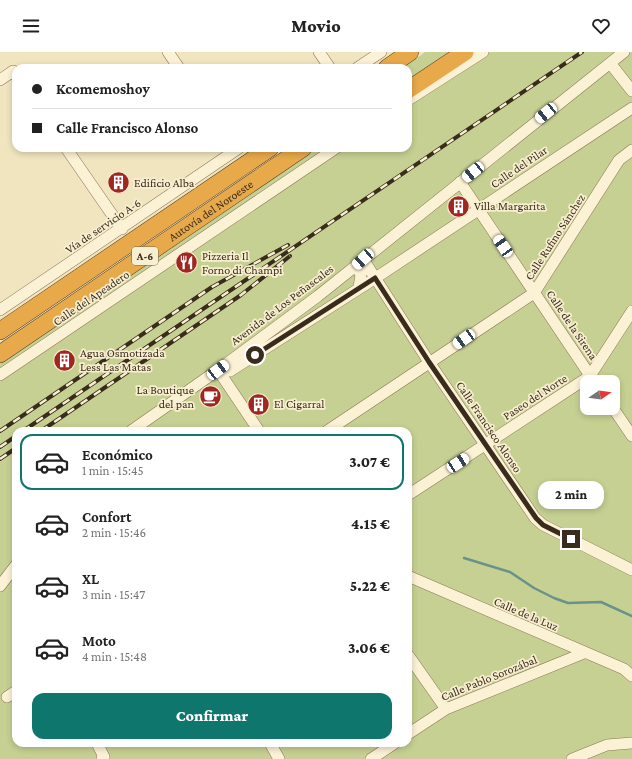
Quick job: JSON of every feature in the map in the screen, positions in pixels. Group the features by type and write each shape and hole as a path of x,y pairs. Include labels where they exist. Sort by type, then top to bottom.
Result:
{"highway":[{"path":"393,64 410,52"},
{"path":"412,75 446,52"},
{"path":"412,87 465,52"},
{"name":"Autovía del Noroeste","path":"0,331 264,152"},
{"name":"Autovía del Noroeste","path":"0,354 298,152"}],"street":[{"path":"168,52 176,64"},
{"path":"363,64 381,52"},
{"path":"412,97 483,52"},
{"name":"Avenida de Los Peñascales","path":"137,427 218,370 360,262 624,52"},
{"path":"324,54 328,64"},
{"path":"610,63 632,91"},
{"path":"0,80 12,72"},
{"name":"Calle del Pilar","path":"218,370 230,371 375,278 632,108"},
{"name":"Calle Rufino Sánchez","path":"333,427 534,293 619,160 632,150"},
{"path":"69,152 122,229"},
{"name":"Vía de servicio A-6","path":"0,310 122,229 232,152"},
{"name":"Calle del Apeadero","path":"0,375 330,152"},
{"name":"Calle de la Sirena","path":"460,182 590,375"},
{"path":"359,287 361,275 360,262"},
{"name":"Calle Francisco Alonso","path":"360,262 375,278 429,362 539,522 632,570"},
{"name":"Paseo del Norte","path":"595,375 632,311"},
{"path":"218,370 256,427"},
{"name":"Paseo del Norte","path":"412,492 580,387"},
{"path":"618,415 632,436"},
{"path":"0,586 12,570"},
{"name":"Calle de la Luz","path":"412,578 624,669 632,676"},
{"name":"Calle Pablo Sorozábal","path":"412,731 446,709 584,653"},
{"path":"412,661 446,709"},
{"path":"572,759 607,745 632,743"},
{"path":"98,747 104,757 102,759"},
{"path":"272,747 279,759"},
{"path":"371,759 389,747"}],"green space":[{"path":"425,52 632,52 632,759 0,759 0,359 286,152 412,152 412,64 408,64"}],"waterway":[{"path":"464,558 510,572 534,588 568,603 601,602 632,616"}],"railway":[{"path":"29,427 582,52"},
{"path":"0,431 212,287 288,245"},
{"path":"47,427 241,295 290,256"},
{"path":"0,447 12,439"},
{"path":"0,459 12,451"}],"place":[{"name":"Edificio Alba","path":"118,183"},
{"name":"Villa Margarita","path":"459,206"},
{"name":"Pizzeria Il Forno di Champi","path":"186,263"},
{"name":"Agua Osmotizada Less Las Matas","path":"65,360"},
{"name":"La Boutique del pan","path":"210,397"},
{"name":"El Cigarral","path":"258,404"}],"route":[{"path":"255,355 375,278 429,362 539,522 571,539"}]}
